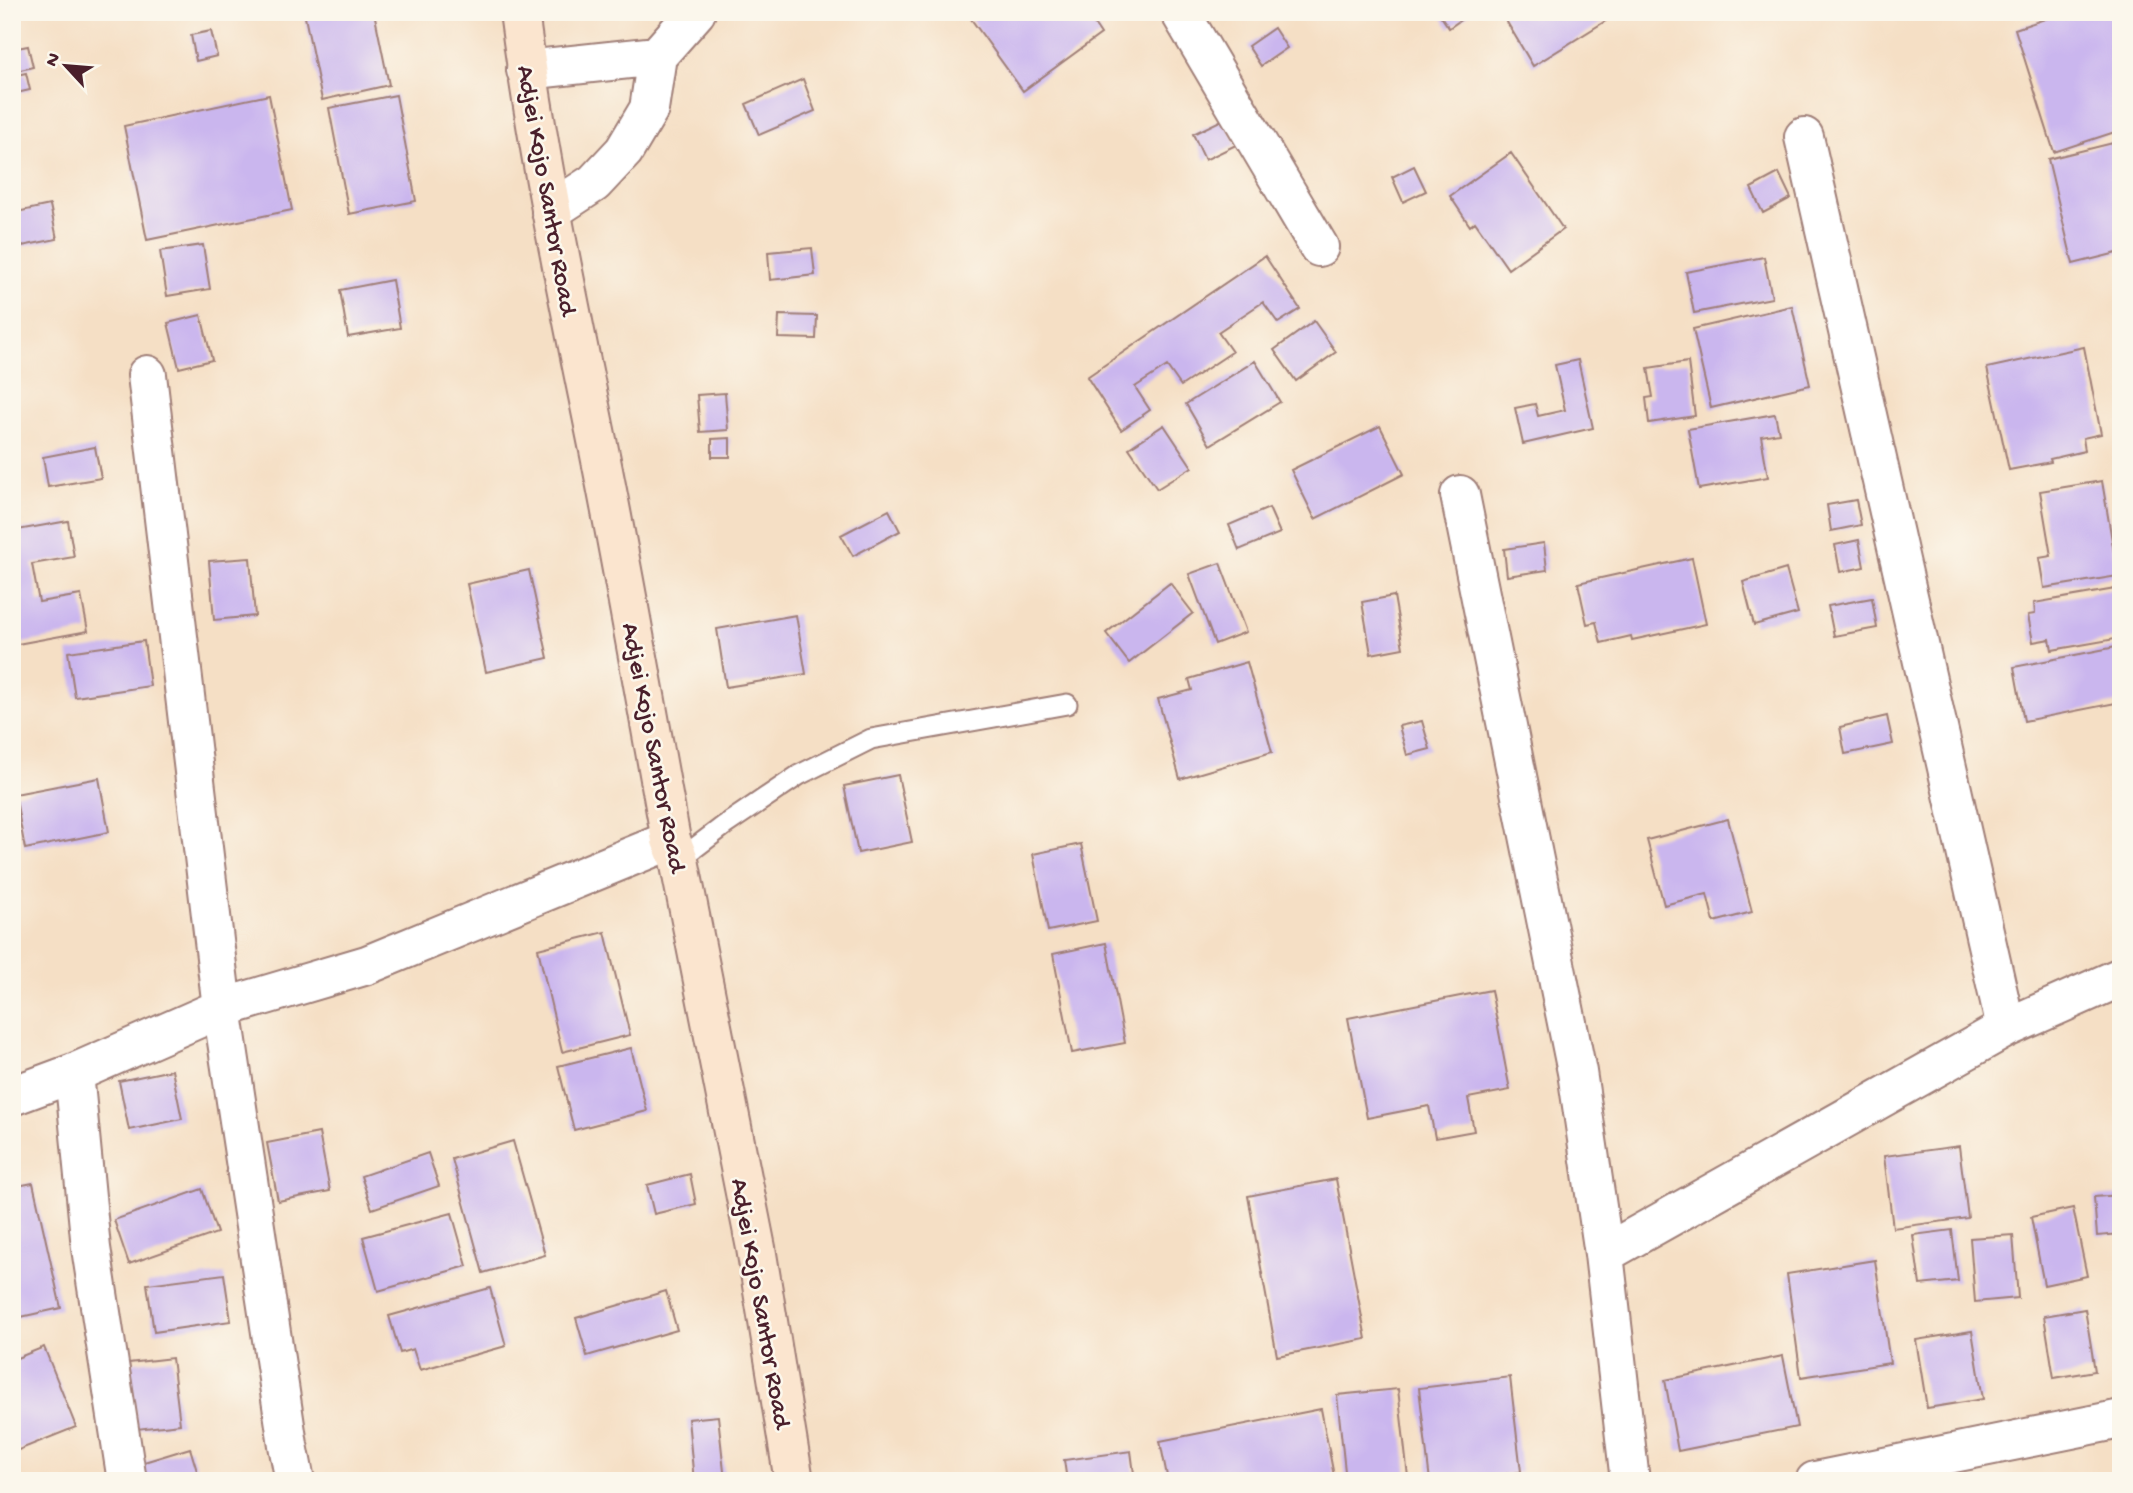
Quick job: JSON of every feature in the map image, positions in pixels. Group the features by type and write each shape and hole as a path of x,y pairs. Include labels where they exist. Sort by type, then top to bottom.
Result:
{"street":[{"name":"Adjei Kojo Santor Road","path":"519,12 526,70 551,211 675,850 756,1248 794,1481"},
{"path":"551,211 594,183 624,150 649,109 657,56 696,12"},
{"path":"1180,12 1319,247"},
{"path":"526,70 657,56"},
{"path":"1804,137 2006,1028"},
{"path":"148,375 222,1008 295,1481"},
{"path":"1460,495 1577,1072 1605,1254 1630,1481"},
{"path":"12,1096 74,1073 222,1008 367,965 675,850"},
{"path":"1605,1254 2006,1028 2121,977"},
{"path":"74,1073 91,1248 127,1481"},
{"path":"1815,1481 2121,1419"}],"lane":[{"path":"675,850 725,825 799,775 871,739 1067,704"}],"building":[{"path":"304,12 374,12 389,85 322,100"},
{"path":"966,12 1086,12 1101,34 1023,91"},
{"path":"1438,12 1472,12 1449,28"},
{"path":"1501,12 1620,12 1533,66"},
{"path":"2066,12 2114,12 2121,34 2121,130 2054,152 2015,29"},
{"path":"1274,28 1287,48 1261,66 1248,46"},
{"path":"211,31 217,56 196,61 191,35"},
{"path":"28,46 33,67 12,72 12,49"},
{"path":"26,73 30,90 12,94 12,76"},
{"path":"803,79 815,111 759,135 746,104"},
{"path":"269,95 292,210 147,240 124,126"},
{"path":"396,95 416,201 349,214 329,108"},
{"path":"1224,119 1236,145 1205,160 1193,134"},
{"path":"2121,141 2121,252 2073,264 2048,159"},
{"path":"1511,153 1563,229 1508,269 1475,222 1470,226 1450,196"},
{"path":"1414,166 1426,191 1403,202 1392,177"},
{"path":"1779,173 1791,198 1763,213 1751,188"},
{"path":"50,205 57,239 12,248 12,213"},
{"path":"203,245 210,289 167,296 160,251"},
{"path":"812,248 815,275 770,280 768,252"},
{"path":"1265,256 1300,309 1278,323 1263,302 1218,332 1232,352 1181,386 1167,366 1135,387 1150,410 1121,430 1087,377"},
{"path":"1764,257 1772,298 1694,313 1686,272"},
{"path":"392,280 400,328 348,337 340,290"},
{"path":"1792,306 1810,385 1711,408 1693,329"},
{"path":"201,315 212,360 179,368 168,323"},
{"path":"779,315 817,316 816,339 778,338"},
{"path":"1314,321 1336,352 1296,381 1274,350"},
{"path":"2084,347 2101,434 2083,438 2085,451 2050,459 2051,462 2009,470 1987,368"},
{"path":"1578,360 1593,428 1523,444 1515,408 1535,404 1538,416 1565,410 1555,365"},
{"path":"1255,361 1280,402 1210,445 1186,404"},
{"path":"1688,362 1695,416 1649,423 1646,398 1653,397 1648,368"},
{"path":"725,393 728,430 700,432 697,395"},
{"path":"1775,414 1779,433 1761,436 1768,477 1699,489 1688,429"},
{"path":"1164,425 1192,467 1157,489 1129,448"},
{"path":"1380,426 1404,474 1315,519 1291,470"},
{"path":"730,438 730,457 712,457 712,439"},
{"path":"95,447 101,478 48,487 43,457"},
{"path":"2102,481 2118,576 2044,588 2039,558 2051,556 2040,491"},
{"path":"1856,500 1861,525 1831,531 1827,505"},
{"path":"1269,508 1280,533 1239,550 1229,525"},
{"path":"889,510 900,531 853,556 841,535"},
{"path":"68,521 74,557 32,564 39,602 81,595 88,631 12,645 12,531"},
{"path":"1859,540 1864,567 1840,572 1835,545"},
{"path":"1544,543 1547,570 1507,576 1504,549"},
{"path":"250,558 255,616 214,620 209,561"},
{"path":"1692,558 1706,624 1632,640 1631,636 1601,643 1596,622 1587,624 1578,583"},
{"path":"1220,563 1246,632 1215,644 1189,574"},
{"path":"1786,569 1798,613 1754,625 1743,582"},
{"path":"529,570 548,658 486,672 467,584"},
{"path":"1170,583 1193,613 1129,663 1106,633"},
{"path":"2121,588 2121,638 2052,650 2050,639 2033,642 2028,615 2035,614 2034,603"},
{"path":"1394,596 1403,648 1371,654 1362,602"},
{"path":"1872,598 1877,628 1834,636 1828,606"},
{"path":"796,615 806,674 726,687 717,629"},
{"path":"144,641 150,686 75,697 68,652"},
{"path":"2121,646 2121,702 2024,721 2014,667"},
{"path":"1247,662 1272,752 1180,779 1158,699 1192,690 1189,679"},
{"path":"1887,716 1893,744 1845,754 1840,727"},
{"path":"1422,721 1430,749 1407,755 1399,726"},
{"path":"898,775 912,842 858,853 844,786"},
{"path":"99,778 109,832 25,849 15,794"},
{"path":"1728,819 1752,912 1714,922 1707,894 1664,905 1647,840"},
{"path":"1081,844 1097,921 1048,931 1033,854"},
{"path":"605,932 630,1035 562,1052 538,949"},
{"path":"1106,943 1125,1043 1072,1053 1053,954"},
{"path":"1491,990 1510,1090 1468,1098 1474,1131 1435,1138 1429,1106 1367,1118 1348,1018"},
{"path":"631,1048 647,1111 574,1130 558,1066"},
{"path":"172,1070 182,1119 129,1130 119,1081"},
{"path":"319,1133 330,1191 278,1201 267,1143"},
{"path":"513,1141 545,1255 483,1273 452,1159"},
{"path":"1959,1146 1968,1218 1893,1228 1884,1156"},
{"path":"428,1153 439,1186 372,1209 361,1176"},
{"path":"690,1174 696,1204 654,1214 647,1185"},
{"path":"1336,1179 1366,1339 1277,1356 1248,1196"},
{"path":"33,1183 61,1308 12,1319 12,1187"},
{"path":"202,1189 217,1233 129,1264 114,1220"},
{"path":"2121,1195 2121,1234 2097,1236 2094,1197"},
{"path":"2073,1208 2087,1276 2044,1285 2031,1217"},
{"path":"452,1213 467,1266 378,1291 363,1237"},
{"path":"1952,1230 1958,1281 1920,1285 1913,1235"},
{"path":"2013,1235 2018,1298 1975,1302 1970,1238"},
{"path":"1875,1260 1890,1363 1801,1377 1787,1274"},
{"path":"224,1274 231,1321 154,1332 147,1284"},
{"path":"490,1288 506,1346 420,1370 413,1349 400,1353 389,1316"},
{"path":"666,1291 677,1330 587,1356 576,1318"},
{"path":"2085,1309 2095,1371 2054,1378 2044,1316"},
{"path":"1972,1331 1983,1399 1927,1408 1916,1340"},
{"path":"44,1347 76,1427 16,1451 12,1442 12,1360"},
{"path":"1783,1356 1797,1427 1678,1451 1665,1380"},
{"path":"172,1358 180,1424 137,1429 129,1363"},
{"path":"1510,1377 1521,1472 1454,1481 1430,1481 1419,1388"},
{"path":"1398,1389 1408,1477 1346,1481 1337,1395"},
{"path":"1321,1409 1335,1481 1168,1481 1160,1441"},
{"path":"718,1416 725,1481 694,1481 688,1419"},
{"path":"190,1448 200,1481 147,1481 141,1463"},
{"path":"1131,1451 1135,1481 1067,1481 1064,1460"}]}
